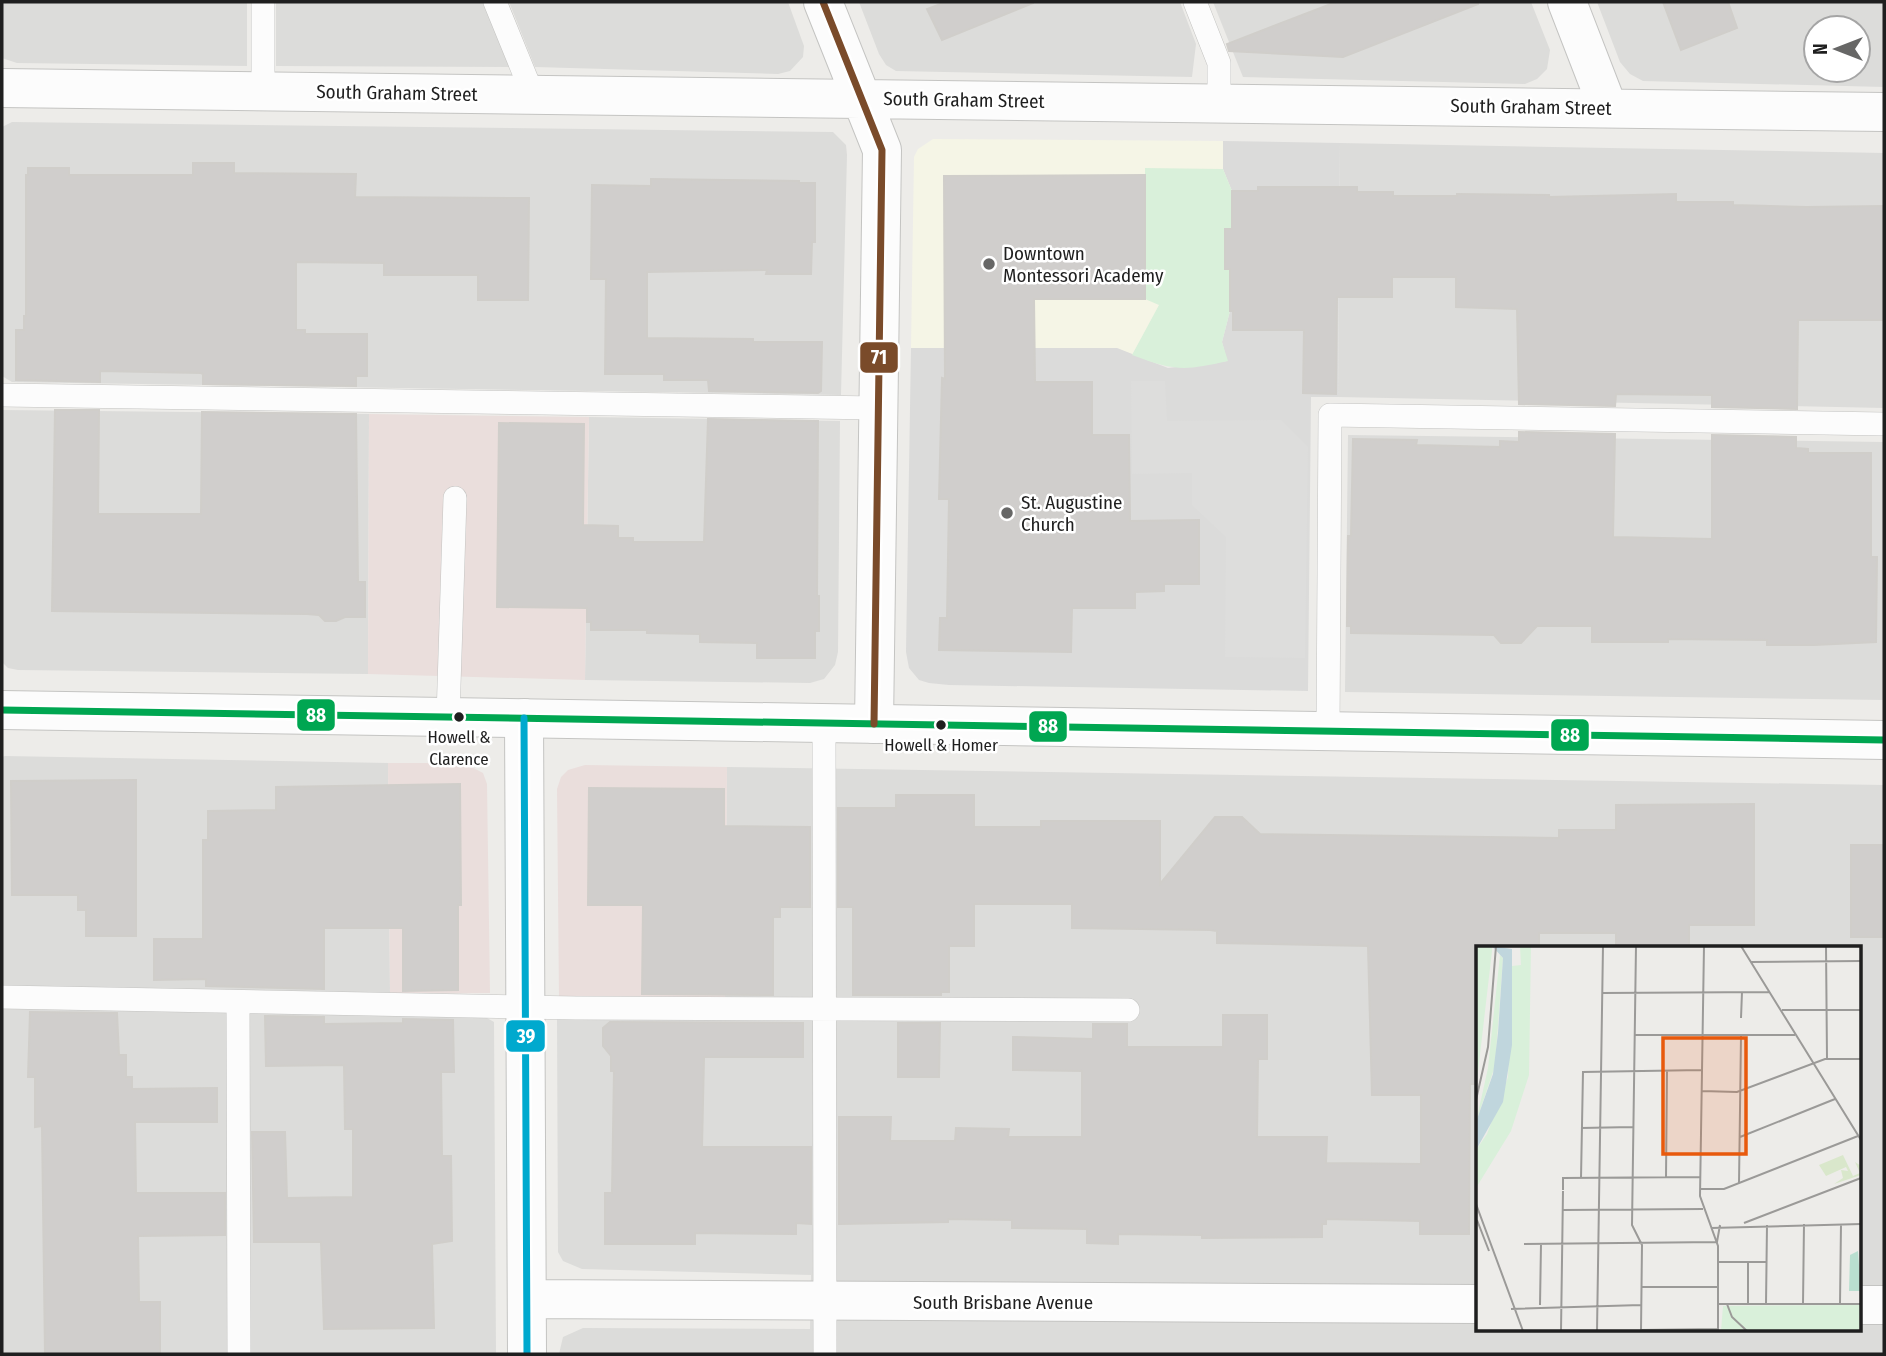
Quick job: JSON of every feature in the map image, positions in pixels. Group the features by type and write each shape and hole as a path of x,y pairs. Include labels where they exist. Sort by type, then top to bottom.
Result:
{"street":[{"path":"823,2 882,150 874,724"},
{"path":"1567,2 1608,108"},
{"name":"South Graham Street","path":"2,88 1884,112"},
{"path":"2,710 1884,740"},
{"path":"524,719 527,1354"},
{"name":"South Brisbane Avenue","path":"527,1298 1476,1304"},
{"path":"1862,1305 1884,1305"}],"lane":[{"path":"263,2 263,91"},
{"path":"495,2 533,95"},
{"path":"1195,2 1219,63 1219,103"},
{"path":"2,395 878,408"},
{"path":"1328,731 1330,415 1884,424"},
{"path":"448,718 455,498"},
{"path":"824,723 825,1354"},
{"path":"2,997 525,1007 1128,1010"},
{"path":"238,1002 239,1354"}],"shaded area":[{"path":"2,2 247,2 247,66 17,63 2,58"},
{"path":"276,2 483,2 509,67 276,66"},
{"path":"509,2 788,2 804,46 803,57 790,71 778,74 535,67"},
{"path":"859,2 1180,2 1196,44 1192,77 896,71 886,65 879,54"},
{"path":"1213,2 1531,2 1550,50 1547,69 1537,79 1525,84 1243,77"},
{"path":"1597,2 1884,2 1884,87 1643,81 1630,74 1620,62"},
{"path":"12,122 833,132 846,145 847,155 841,395 12,382 2,376 2,127"},
{"path":"933,139 1223,141 1223,169 1232,191 1132,355 1117,348 911,348 914,157 918,149"},
{"path":"1223,141 1340,143 1338,397 1311,397 1308,691 949,685 919,680 909,668 906,652 911,348 1117,348 1168,368 1227,361 1222,342 1230,311 1230,269 1225,269 1225,230 1232,191 1223,169"},
{"path":"1340,143 1884,153 1884,408 1338,397"},
{"path":"1131,381 1165,381 1167,421 1281,420 1308,447 1305,658 1225,657 1226,537 1192,505 1192,473 1132,474"},
{"path":"2,410 369,414 368,674 8,668 2,662"},
{"path":"369,414 589,417 585,680 368,674"},
{"path":"589,417 840,421 838,652 835,665 824,679 810,683 585,680"},
{"path":"1348,435 1884,442 1884,700 1345,692"},
{"path":"2,757 388,763 390,994 2,987"},
{"path":"388,763 464,763 483,773 487,784 490,993 390,994"},
{"path":"585,765 727,767 725,1001 559,999 557,789 561,777 568,770"},
{"path":"727,767 1884,785 1884,1354 559,1354 563,1337 583,1328 810,1329 811,1275 582,1269 563,1261 558,1252 557,1019 725,1001"},
{"path":"2,1007 480,1014 494,1022 496,1354 2,1354"}],"green space":[{"path":"1145,168 1223,169 1232,191 1232,229 1225,230 1225,269 1230,269 1230,311 1222,342 1228,361 1179,368 1132,355 1159,305 1145,299"}],"building":[{"path":"946,2 1033,3 942,40 927,9"},
{"path":"1336,2 1478,4 1343,57 1229,51 1227,44"},
{"path":"1663,2 1728,2 1737,28 1681,50"},
{"path":"193,163 234,163 234,173 356,174 355,197 529,198 528,300 478,300 478,275 384,275 384,263 296,262 296,330 305,330 305,334 367,334 367,376 356,376 356,386 203,384 201,373 100,371 100,382 16,380 16,330 24,330 26,316 28,168 69,168 69,175 193,175"},
{"path":"1145,175 1145,299 1034,299 1035,382 1092,382 1092,435 1129,435 1130,521 1199,520 1199,584 1164,584 1164,591 1135,592 1135,608 1072,608 1071,652 939,650 940,618 947,618 949,499 939,499 942,378 945,379 944,176"},
{"path":"651,179 815,183 815,242 812,242 811,274 766,274 767,270 647,272 647,338 822,342 821,391 709,391 708,380 664,380 664,374 605,374 606,279 591,279 592,185 651,186"},
{"path":"1258,187 1357,187 1357,192 1393,192 1393,196 1457,194 1549,197 1676,194 1676,202 1733,202 1733,205 1806,207 1884,206 1884,320 1798,320 1797,409 1712,407 1712,395 1616,394 1615,406 1519,404 1517,309 1456,307 1456,277 1392,277 1392,297 1337,297 1336,394 1303,393 1304,330 1233,330 1230,269 1225,269 1225,229 1232,229 1232,191 1258,191"},
{"path":"55,410 99,410 98,514 201,514 202,412 356,414 358,582 365,582 365,617 325,621 319,615 307,614 52,611"},
{"path":"708,419 818,421 819,631 815,631 815,658 757,658 757,643 700,642 700,634 591,630 591,622 587,622 587,608 497,607 499,423 584,424 583,525 618,526 618,538 633,538 633,542 704,542"},
{"path":"1519,432 1615,434 1613,537 1712,539 1712,435 1796,437 1796,448 1808,449 1808,453 1871,453 1871,557 1877,557 1876,642 1767,645 1767,640 1668,639 1668,642 1592,642 1592,626 1537,626 1521,643 1501,643 1494,635 1351,633 1351,626 1347,626 1353,439 1417,440 1416,445 1500,447 1500,441 1519,442"},
{"path":"136,780 136,936 86,936 86,910 78,910 78,895 12,895 11,781"},
{"path":"460,784 461,905 458,905 458,990 403,991 403,928 324,928 324,989 206,986 206,979 154,980 154,939 203,939 203,840 208,840 208,811 276,810 276,787"},
{"path":"589,788 724,789 724,826 810,827 810,907 780,907 780,917 773,917 773,995 642,994 643,905 588,905"},
{"path":"896,795 974,795 974,827 1041,827 1041,821 1160,821 1160,884 1215,817 1242,817 1260,834 1559,838 1559,830 1616,830 1616,805 1754,804 1754,925 1689,925 1689,946 1616,946 1616,933 1539,933 1539,946 1476,946 1476,1084 1470,1084 1469,1234 1420,1234 1420,1221 1326,1219 1326,1224 1322,1224 1322,1237 1202,1238 1202,1235 1118,1234 1118,1244 1087,1243 1087,1229 1012,1228 1012,1220 948,1219 948,1222 839,1224 839,1117 891,1117 890,1141 955,1141 956,1128 1009,1129 1008,1137 1082,1137 1082,1071 1013,1070 1013,1037 1093,1039 1093,1024 1127,1024 1127,1047 1223,1047 1223,1015 1267,1015 1267,1059 1258,1059 1257,1137 1327,1137 1326,1163 1421,1164 1421,1095 1372,1095 1368,946 1217,943 1217,931 1210,930 1072,928 1072,904 974,904 974,946 949,946 949,992 941,992 941,995 853,995 853,907 838,907 838,808 896,808"},
{"path":"1851,845 1884,845 1884,937 1851,937"},
{"path":"30,1012 117,1013 119,1055 126,1055 126,1077 132,1077 132,1089 217,1088 217,1122 135,1122 136,1193 225,1193 225,1235 138,1236 139,1302 160,1302 160,1353 45,1354 42,1126 35,1127 35,1077 28,1077"},
{"path":"265,1016 324,1017 324,1024 403,1023 403,1019 453,1020 454,1072 441,1072 442,1156 451,1156 452,1241 432,1244 434,1328 324,1329 321,1242 254,1242 252,1132 285,1132 287,1198 353,1197 353,1129 345,1129 344,1065 266,1066"},
{"path":"610,1022 803,1023 803,1057 704,1057 702,1147 811,1147 811,1224 796,1223 796,1234 695,1233 695,1244 605,1244 605,1193 612,1193 614,1071 611,1071 611,1056 603,1046 603,1028"},
{"path":"898,1023 940,1023 939,1077 898,1077"}],"transit line":[{"name":"71","path":"823,2 882,150 874,724"},
{"name":"88","path":"2,710 1884,740"},
{"name":"39","path":"524,718 527,1354"}],"place":[{"name":"Downtown Montessori Academy","path":"989,264"},
{"name":"St. Augustine Church","path":"1007,513"},
{"name":"Howell & Clarence","path":"459,717"},
{"name":"Howell & Homer","path":"941,725"}]}
